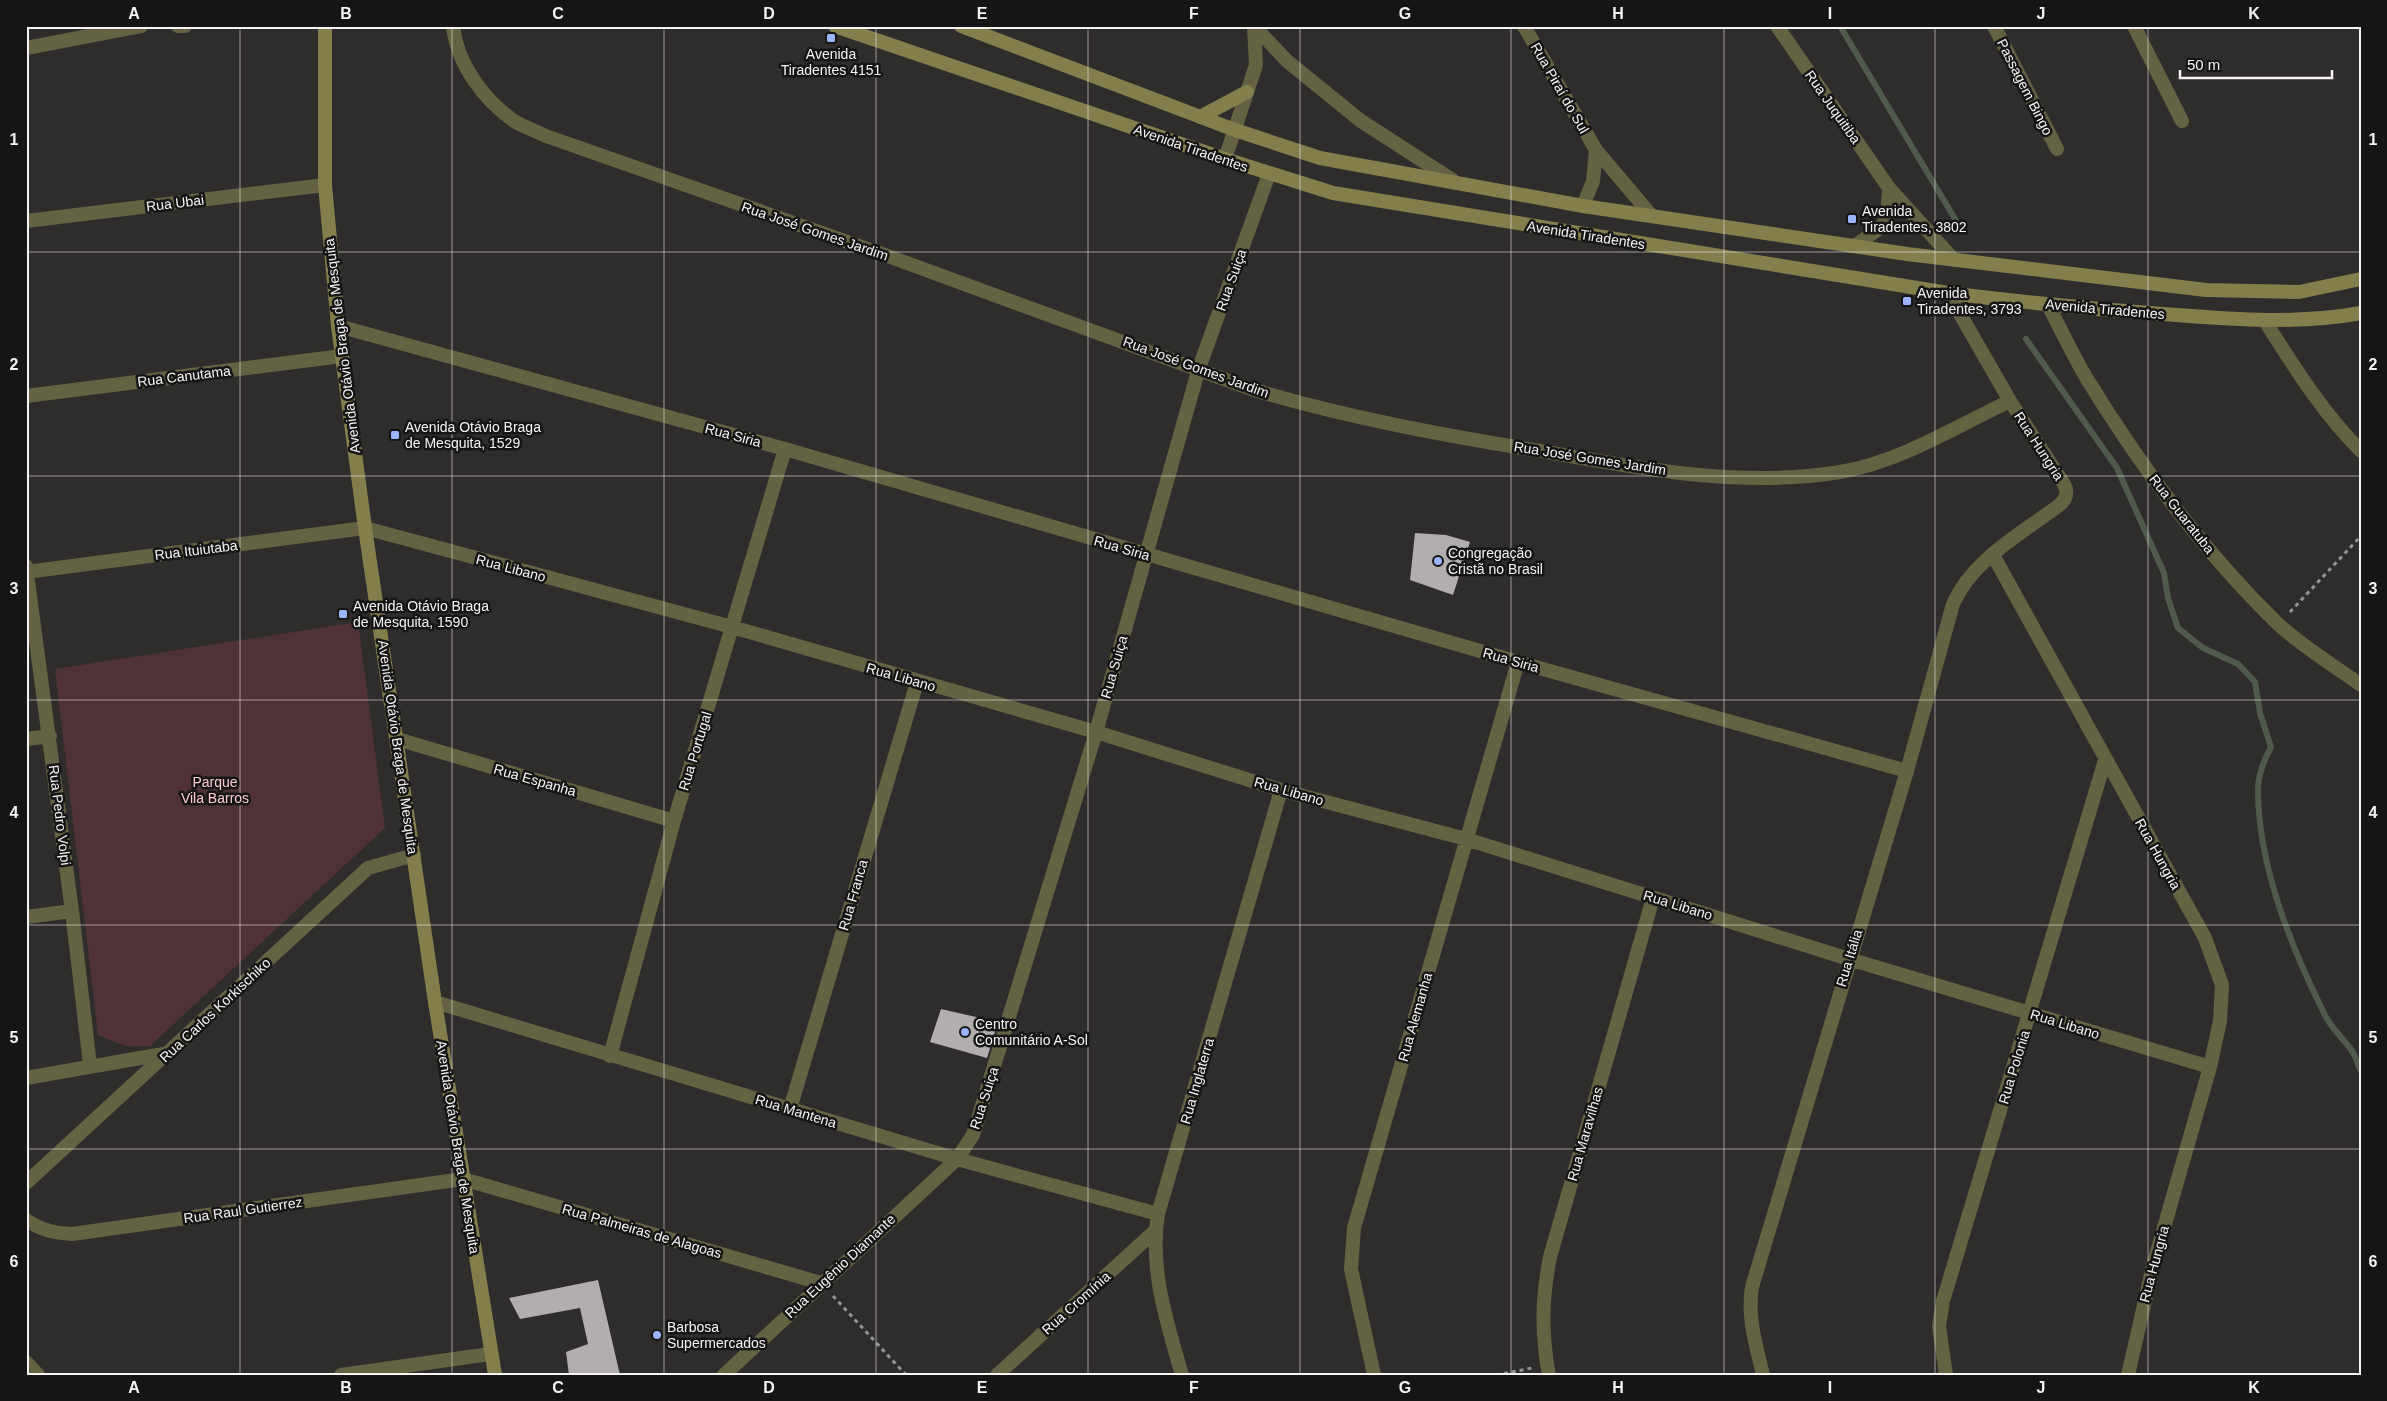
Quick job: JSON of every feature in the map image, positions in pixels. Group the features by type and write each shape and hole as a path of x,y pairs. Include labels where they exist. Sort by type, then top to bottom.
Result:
{"main road":[{"name":"Avenida Otávio Braga de Mesquita","path":"325,26 325,185 338,326 365,528 435,1002 490,1354 495,1375"},
{"name":"Avenida Tiradentes","path":"835,26 1269,174 1333,193 1948,293 2048,305 2265,321 2339,317 2361,313"},
{"name":"Avenida Tiradentes","path":"961,26 987,31 1234,130 1320,158 1583,206 1954,260 2214,290 2299,292 2361,279"},
{"path":"1200,117 1248,92"}],"street":[{"path":"26,48 141,26"},
{"path":"178,26 185,26"},
{"name":"Rua José Gomes Jardim","path":"452,26 465,68 483,93 515,121 546,136 1200,368 1251,389 1308,406 1459,438 1638,468 1731,477 1780,477 1839,472 1870,465 1906,451 2010,401"},
{"path":"1225,159 1256,65 1254,26 1287,61 1347,110 1454,182"},
{"name":"Rua Piraí do Sul","path":"1524,26 1596,150 1651,216"},
{"name":"Rua Juquitiba","path":"1777,26 1889,188 1954,260"},
{"name":"Passagem Bingo","path":"1994,26 2057,149"},
{"path":"2134,26 2182,122"},
{"path":"1583,206 1593,181 1596,150"},
{"name":"Rua Suiça","path":"957,1159 973,1135 979,1118 1096,732 1200,368 1269,174"},
{"name":"Rua Ubai","path":"26,221 325,185"},
{"path":"1854,246 1876,231 1887,220 1889,188"},
{"path":"1948,293 2010,401"},
{"name":"Rua Guaratuba","path":"2048,305 2087,378 2171,503 2213,554 2279,624 2361,685"},
{"path":"2265,321 2303,382 2361,451"},
{"name":"Rua Siria","path":"338,326 785,449 1518,662 1906,771"},
{"name":"Rua Canutama","path":"26,396 342,356"},
{"name":"Rua Hungria","path":"2010,401 2064,484 2067,494 2066,498 2058,506 1992,555 2205,938 2222,986 2220,1021 2210,1067 2153,1266 2128,1375"},
{"name":"Rua Portugal","path":"610,1056 674,821 785,449"},
{"name":"Rua Ituiutaba","path":"27,572 365,528"},
{"name":"Rua Libano","path":"365,528 732,627 916,682 1096,732 1281,790 1466,839 1849,959 2210,1067"},
{"name":"Rua Itália","path":"1763,1375 1751,1321 1752,1287 1906,771 1953,604 1965,583 1992,555"},
{"name":"Rua Pedro Volpi","path":"26,566 50,736 90,1065"},
{"name":"Rua Alemanha","path":"1374,1375 1351,1270 1354,1228 1518,662"},
{"name":"Rua Franca","path":"790,1109 916,682"},
{"path":"26,739 50,736"},
{"name":"Rua Espanha","path":"397,739 674,821"},
{"name":"Rua Polonia","path":"1946,1375 1939,1326 1943,1301 2105,760"},
{"name":"Rua Inglaterra","path":"1182,1375 1161,1293 1156,1260 1155,1231 1158,1214 1281,790"},
{"name":"Rua Carlos Korkischiko","path":"26,1183 170,1053 368,868 414,855"},
{"name":"Rua Maravilhas","path":"1548,1370 1543,1320 1543,1295 1550,1257 1653,898"},
{"path":"26,917 72,911"},
{"name":"Rua Mantena","path":"435,1002 957,1159 1158,1214"},
{"path":"26,1078 90,1065 170,1053"},
{"name":"Rua Eugênio Diamante","path":"724,1375 821,1283 957,1159"},
{"name":"Rua Raul Gutierrez","path":"26,1220 37,1227 55,1233 72,1234 463,1178"},
{"name":"Rua Palmeiras de Alagoas","path":"463,1178 821,1283"},
{"name":"Rua Cromínia","path":"1001,1373 1155,1231"},
{"path":"342,1375 490,1354"},
{"path":"26,1362 38,1375"}],"path":[{"path":"2279,624 2361,536"},
{"path":"821,1283 906,1375"},
{"path":"1496,1375 1548,1370"}],"green space":[{"name":"Parque Vila Barros","path":"358,622 385,828 150,1046 125,1046 98,1035 55,669"}],"building":[{"name":"Congregação Cristã no Brasil","path":"1415,533 1446,535 1470,542 1453,595 1410,580"},
{"name":"Centro Comunitário A-Sol","path":"941,1009 998,1022 987,1058 930,1042"},
{"path":"598,1280 620,1375 569,1375 566,1352 588,1344 580,1308 520,1319 509,1298"}],"waterway":[{"path":"1840,26 1958,224"},
{"path":"2026,339 2117,468 2164,573 2168,598 2178,628 2203,648 2238,664 2255,682 2260,713 2271,747 2262,767 2258,790 2264,849 2271,878 2279,907 2313,991 2329,1022 2353,1053 2361,1071"}],"place":[{"name":"Avenida Tiradentes 4151","path":"831,38"},
{"name":"Avenida Tiradentes, 3802","path":"1852,219"},
{"name":"Avenida Tiradentes, 3793","path":"1907,301"},
{"name":"Avenida Otávio Braga de Mesquita, 1529","path":"395,435"},
{"name":"Congregação Cristã no Brasil","path":"1438,561"},
{"name":"Avenida Otávio Braga de Mesquita, 1590","path":"343,614"},
{"name":"Centro Comunitário A-Sol","path":"965,1032"},
{"name":"Barbosa Supermercados","path":"657,1335"}]}
